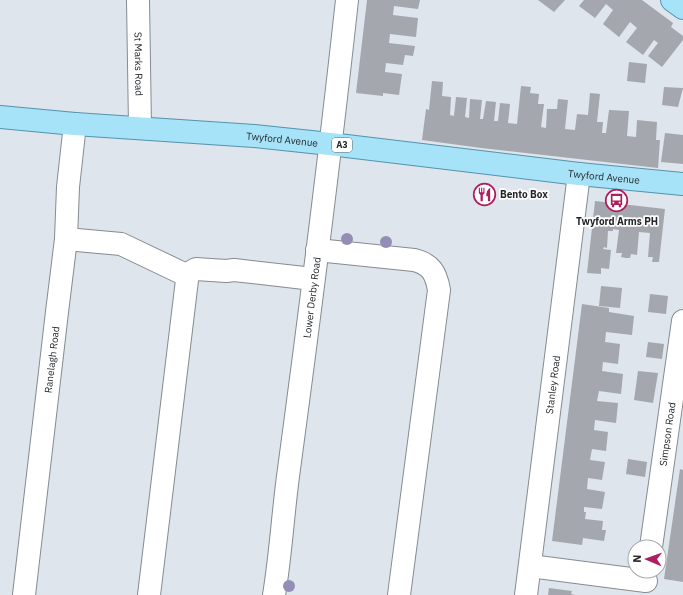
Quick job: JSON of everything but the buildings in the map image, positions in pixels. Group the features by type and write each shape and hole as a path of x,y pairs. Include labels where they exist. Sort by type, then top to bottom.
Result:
{"main road":[{"path":"672,0 683,8"},
{"name":"Twyford Avenue","path":"0,117 75,124 140,127 254,136 579,174 683,184"}],"street":[{"name":"St Marks Road","path":"138,0 140,127"},
{"name":"Lower Derby Road","path":"274,595 347,0"},
{"name":"Ranelagh Road","path":"24,595 66,239 68,187 75,124"},
{"name":"Stanley Road","path":"526,595 579,174"},
{"path":"66,239 121,244 186,275"},
{"path":"317,250 424,262 432,270 437,280 438,290 399,595"},
{"path":"186,275 196,269 226,271 234,270 313,279"},
{"path":"149,595 186,288 186,275"},
{"name":"Simpson Road","path":"652,539 683,321"},
{"path":"530,566 647,582"}],"place":[{"name":"Bento Box","path":"485,194"},
{"name":"Twyford Arms PH","path":"617,201"}]}
